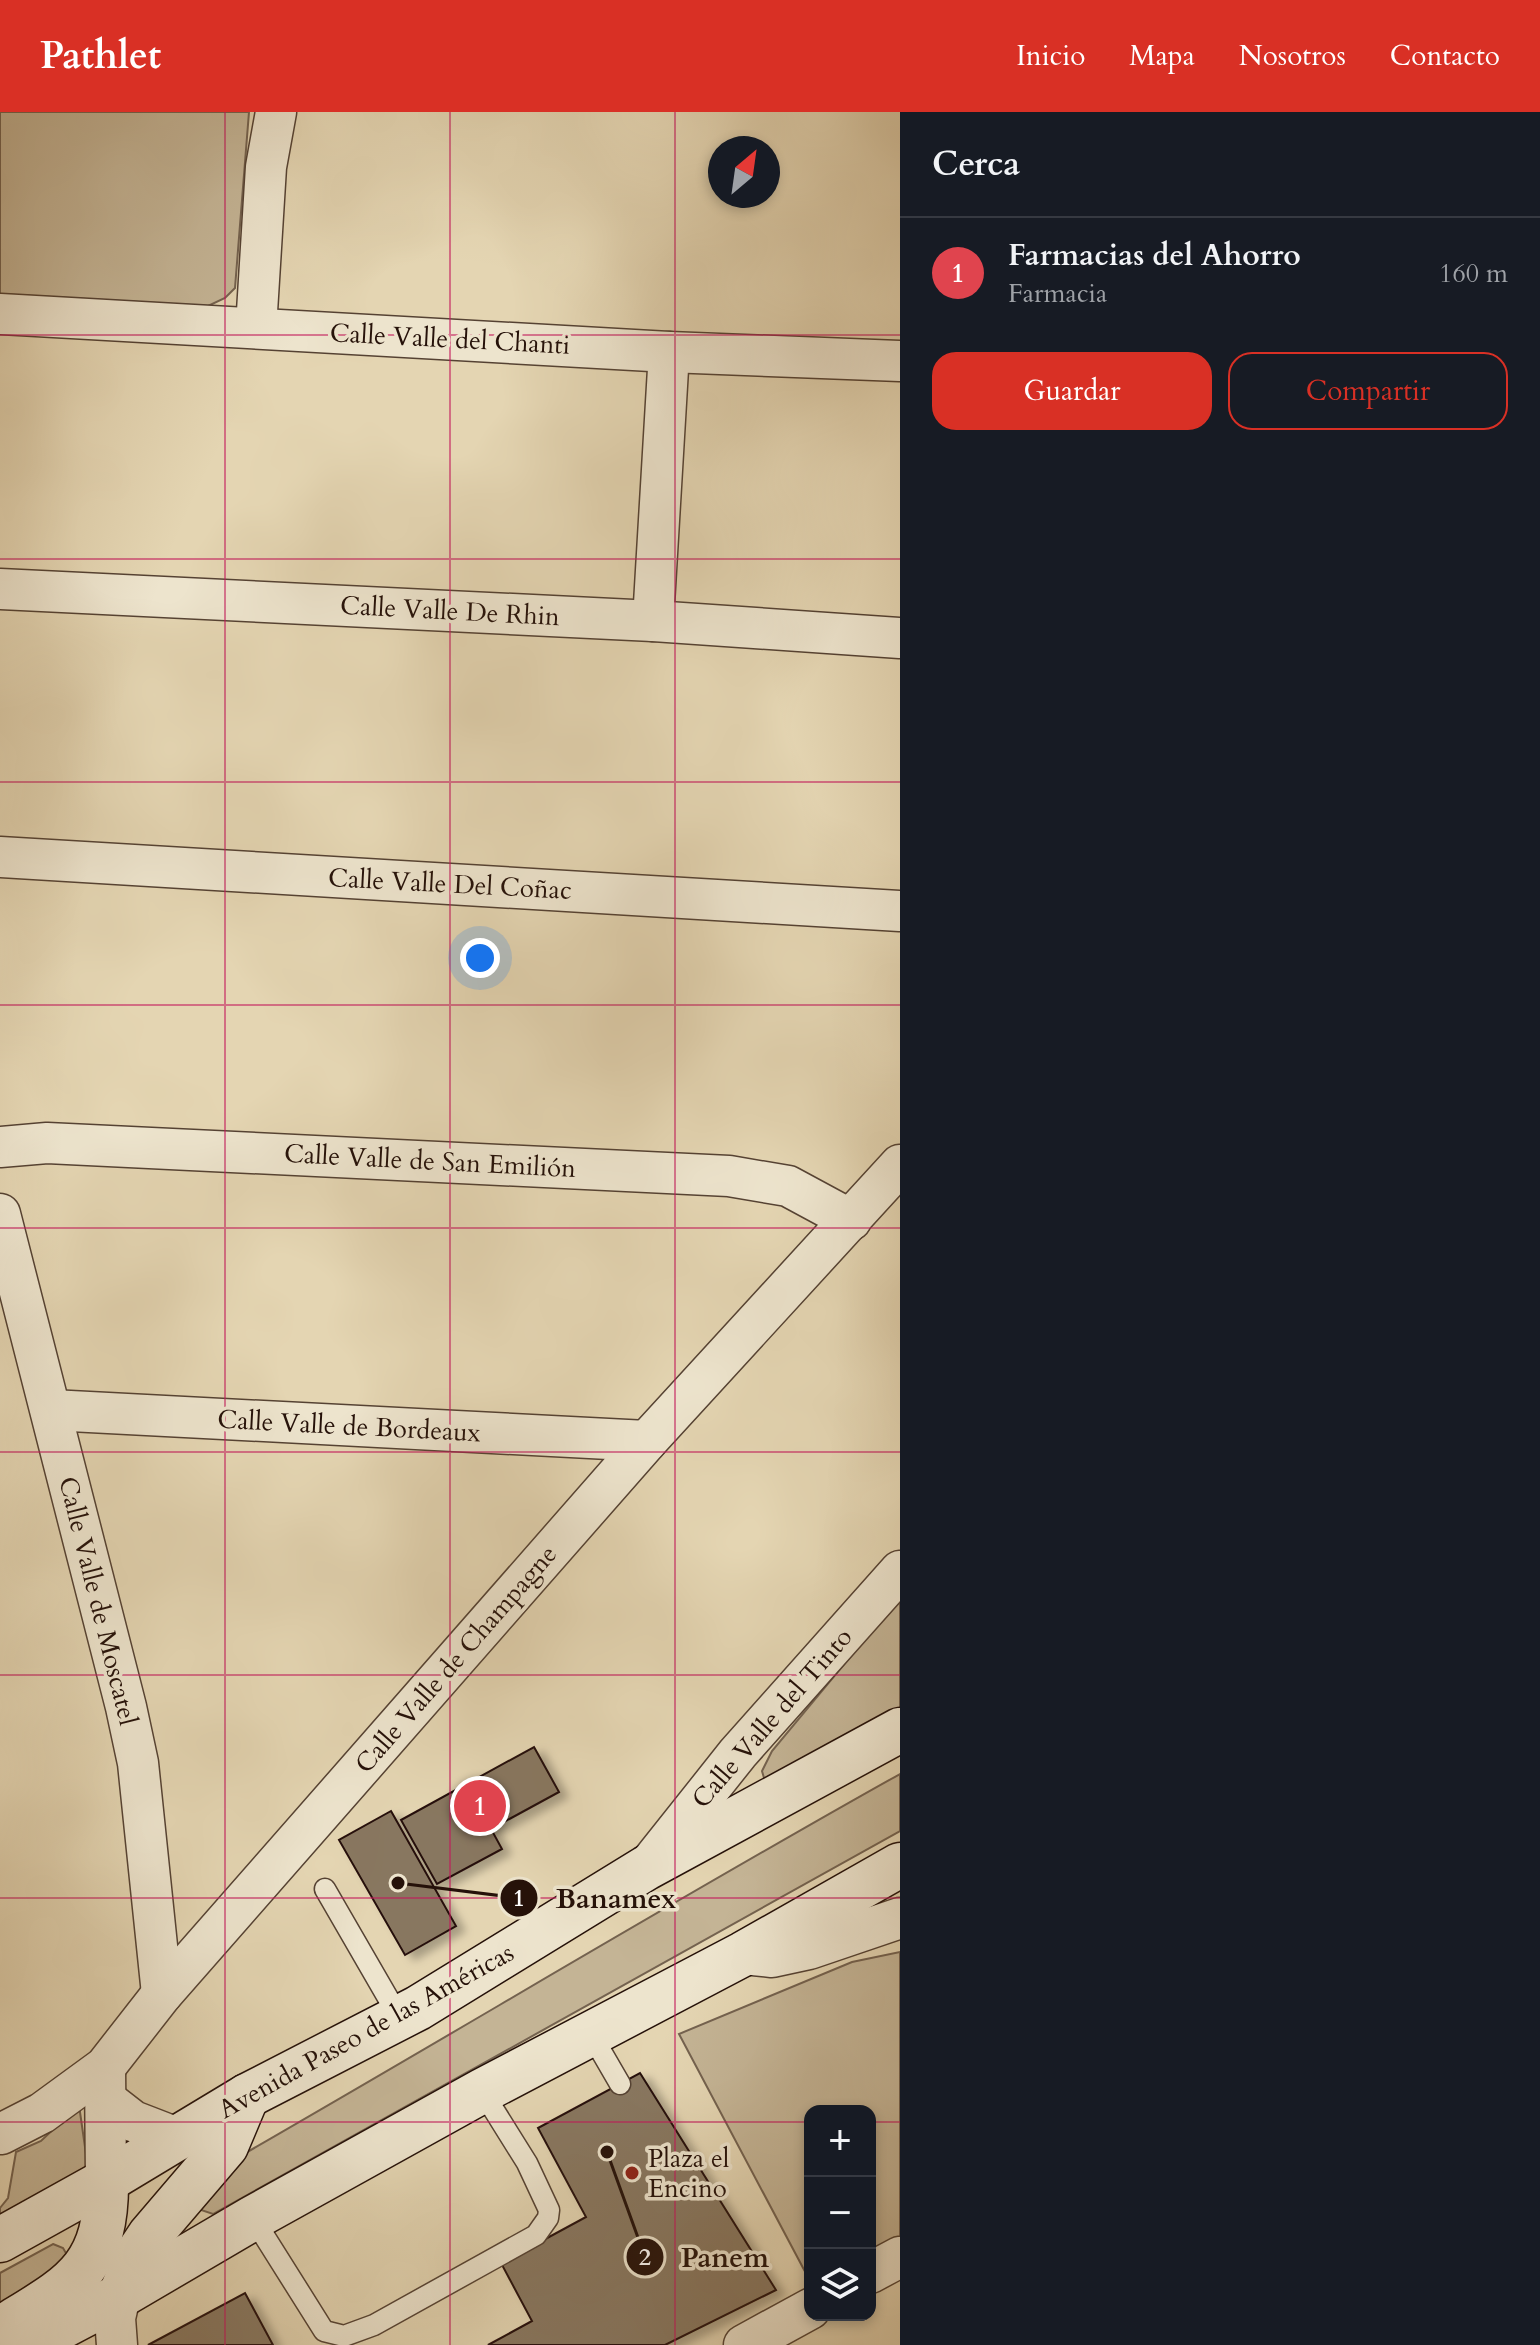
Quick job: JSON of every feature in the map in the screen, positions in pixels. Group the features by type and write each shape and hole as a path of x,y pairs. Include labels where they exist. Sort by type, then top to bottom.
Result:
{"main road":[{"name":"Avenida Paseo de las Américas","path":"0,2240 106,2181 247,2096 399,2017 646,1868 900,1730"},
{"path":"27,2345 120,2296 482,2091 743,1954 900,1865"},
{"path":"120,2296 138,2253 150,2235 226,2146 247,2096"},
{"path":"0,2329 47,2300 82,2273 101,2231 107,2204 106,2181"}],"street":[{"path":"256,328 266,167 276,112"},
{"name":"Calle Valle del Chanti","path":"0,314 669,352 900,361"},
{"path":"653,621 669,352"},
{"name":"Calle Valle De Rhin","path":"0,589 653,621 900,638"},
{"name":"Calle Valle Del Coñac","path":"0,857 900,911"},
{"name":"Calle Valle de San Emilión","path":"0,1147 47,1143 729,1176 788,1186 851,1220"},
{"name":"Calle Valle de Champagne","path":"0,2134 105,2084 162,1994 647,1441 900,1165"},
{"name":"Calle Valle de Moscatel","path":"0,1214 138,1763 162,1994"},
{"name":"Calle Valle de Bordeaux","path":"51,1410 647,1441"},
{"name":"Calle Valle del Tinto","path":"646,1868 738,1753 900,1571"},
{"path":"743,1954 772,1957 840,1940 900,1918"},
{"path":"105,2084 133,2121 177,2138"},
{"path":"105,2084 106,2181"},
{"path":"876,2270 900,2257"},
{"path":"117,2345 115,2318 120,2296"},
{"path":"744,2345 803,2325"}],"lane":[{"path":"325,1889 399,2017"},
{"path":"591,2034 620,2084"},
{"path":"253,2218 324,2331 344,2336 374,2325 536,2235 548,2218 549,2210 527,2163 482,2091"}],"shaded area":[{"path":"0,112 249,112 235,288 225,298 208,306 0,294"},
{"path":"900,1597 900,1712 772,1784 764,1778 762,1771 772,1751"},
{"path":"900,1774 900,1831 213,2214 201,2210 194,2196 209,2174"},
{"path":"900,1952 900,2241 876,2250 876,2105 804,2105 804,2270 679,2034 852,1962"},
{"path":"79,2105 88,2168 0,2218 0,2208 8,2198 16,2152 41,2141"},
{"path":"53,2244 63,2248 70,2260 0,2319 0,2273"}],"building":[{"path":"534,1747 559,1792 491,1829 502,1849 437,1884 401,1820"},
{"path":"391,1811 456,1926 405,1955 339,1840"},
{"name":"Plaza el Encino","path":"640,2073 776,2290 665,2345 488,2345 532,2321 501,2263 586,2217 538,2128"},
{"path":"245,2293 273,2345 148,2345"}],"place":[{"name":"Farmacias del Ahorro","path":"480,1806"},
{"name":"Banamex","path":"398,1883"},
{"name":"Panem","path":"607,2152"},
{"name":"Plaza el Encino","path":"632,2173"}]}
